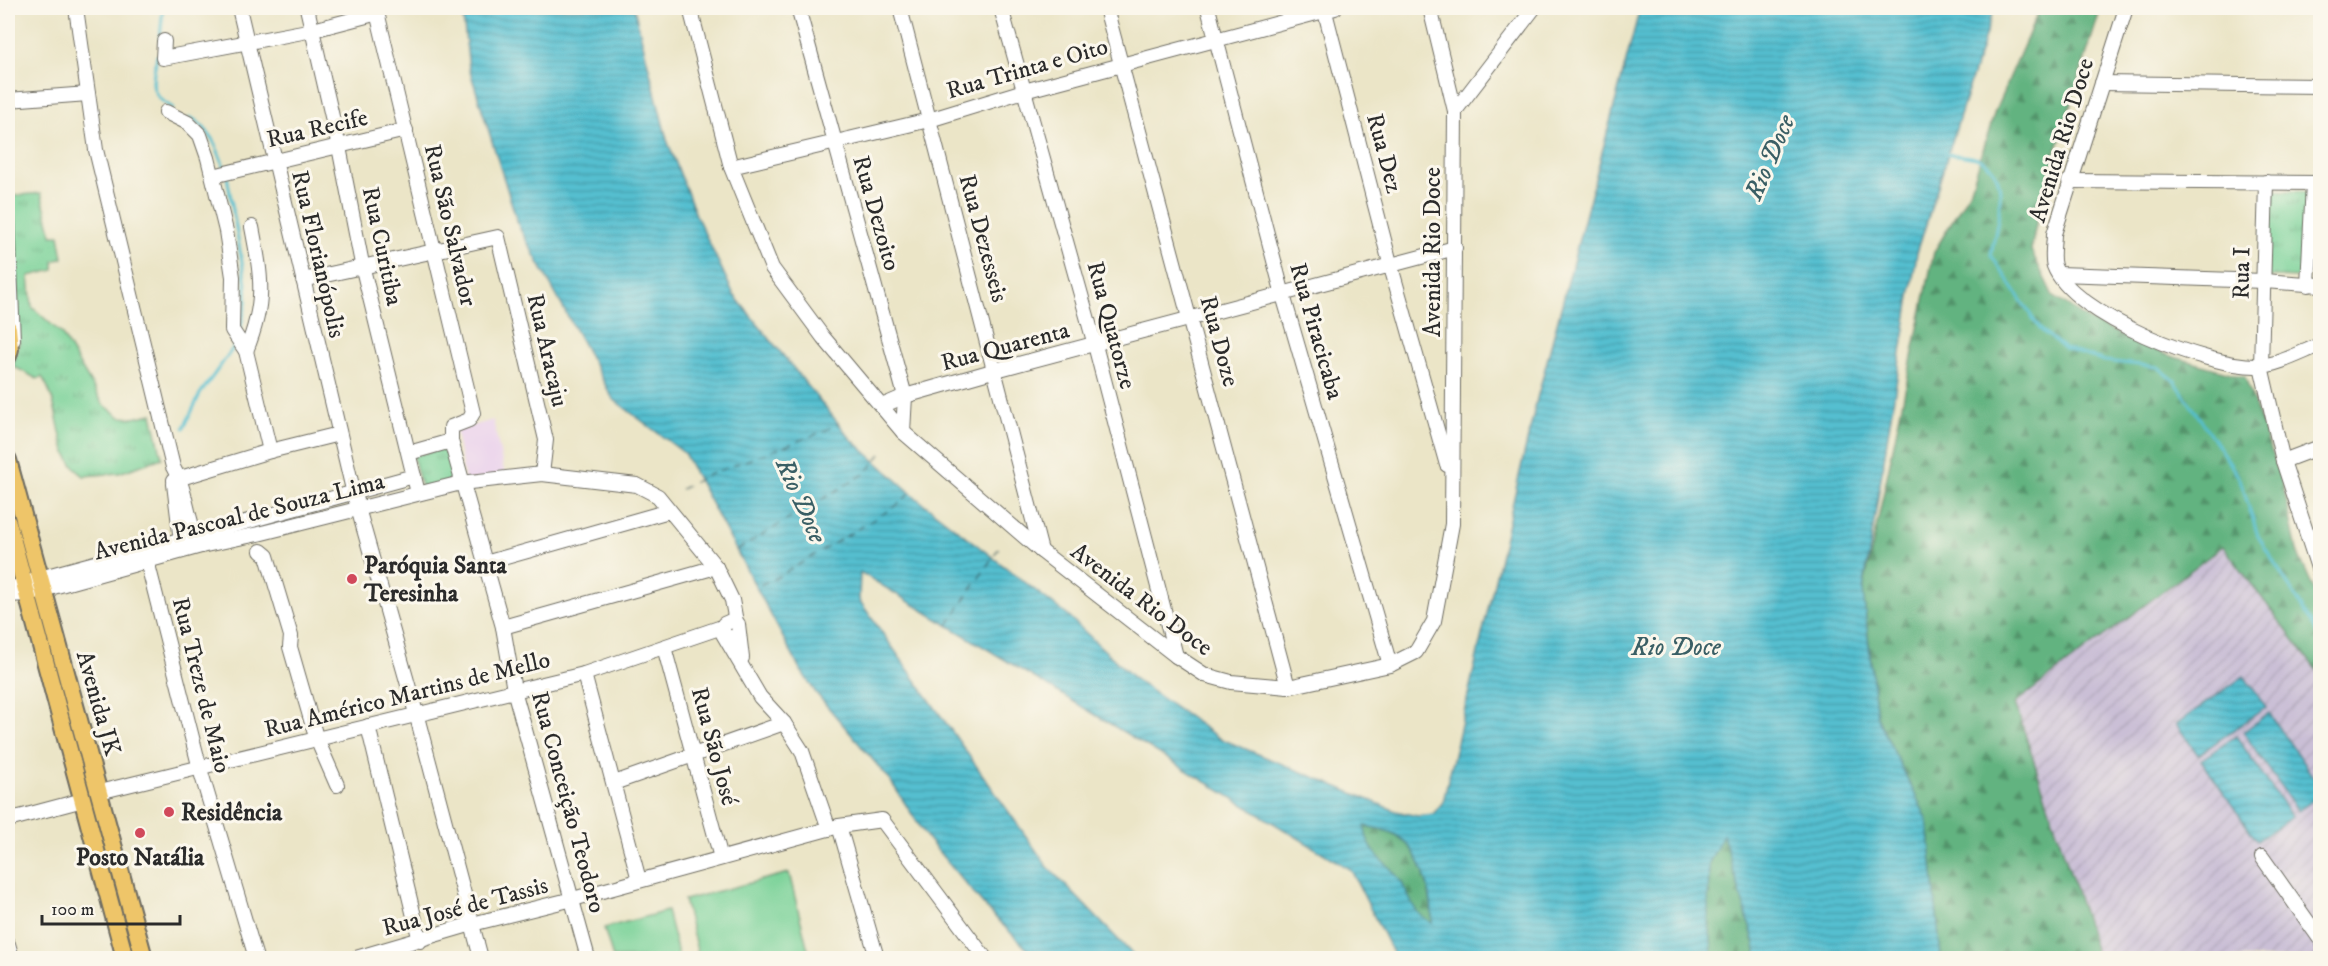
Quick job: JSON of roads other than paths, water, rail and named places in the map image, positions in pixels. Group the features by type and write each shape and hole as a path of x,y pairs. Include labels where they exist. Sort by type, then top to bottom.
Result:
{"main road":[{"path":"8,328 9,352"},
{"name":"Avenida JK","path":"8,460 33,586 83,800 125,958"},
{"name":"Avenida JK","path":"8,523 33,586 99,792 144,958"}],"street":[{"path":"76,8 96,150 176,475 198,542"},
{"name":"Rua Florianópolis","path":"239,8 354,494 416,713 481,958"},
{"name":"Rua Curitiba","path":"307,8 339,147 363,269 418,493"},
{"name":"Avenida Rio Doce","path":"690,8 731,167 772,267 823,337 903,432 1041,551 1176,656 1205,675 1231,682 1288,687 1390,665 1416,652 1434,621 1452,524 1455,111 1430,8"},
{"name":"Rua Dezoito","path":"798,8 905,396 903,432"},
{"name":"Rua Dezesseis","path":"900,8 996,370 1041,551"},
{"name":"Rua Quatorze","path":"1001,8 1095,345 1176,656"},
{"name":"Rua Doze","path":"1106,8 1191,318 1288,687"},
{"name":"Rua Piracicaba","path":"1208,8 1283,295 1390,665"},
{"name":"Rua Trinta e Oito","path":"731,167 929,120 1024,91 1216,41 1328,8"},
{"name":"Rua Dez","path":"1328,8 1391,267 1452,482"},
{"path":"1455,111 1533,8"},
{"name":"Avenida Rio Doce","path":"2059,274 2053,264 2054,234 2068,181 2126,8"},
{"path":"164,41 162,57 313,30 377,10"},
{"name":"Rua São Salvador","path":"377,10 473,413 469,420 452,427 451,441"},
{"path":"2102,83 2320,86"},
{"path":"8,100 88,94"},
{"path":"166,112 188,123 200,135 213,176 233,277 231,330 246,351 270,450"},
{"name":"Rua Recife","path":"213,176 406,130"},
{"path":"2059,274 2264,280 2314,285 2317,183 2068,181"},
{"name":"Rua I","path":"2261,366 2266,182"},
{"path":"8,216 14,332 9,352"},
{"path":"246,351 258,320 261,297 260,266 252,227"},
{"name":"Rua Aracaju","path":"433,249 498,237 546,440 542,474"},
{"name":"Rua Quarenta","path":"882,406 905,396 996,370 1391,267 1455,248"},
{"path":"303,280 363,269 433,249"},
{"path":"2059,274 2075,294 2114,322 2169,345 2229,363 2261,366 2320,345"},
{"path":"2261,366 2283,461 2317,556 2320,574"},
{"path":"176,475 339,434"},
{"path":"409,453 451,441"},
{"name":"Rua Conceição Teodoro","path":"451,441 503,627 514,690 588,958"},
{"path":"2283,461 2320,447"},
{"name":"Avenida Pascoal de Souza Lima","path":"8,594 198,542 256,528 359,509 461,483 542,474 637,484 658,496 669,512"},
{"path":"176,475 181,541"},
{"name":"Avenida Pascoal de Souza Lima","path":"256,528 414,476"},
{"path":"485,563 669,512 717,567 732,600 743,666"},
{"path":"256,528 261,551 259,558 282,637 290,647 316,737 337,785"},
{"name":"Avenida Pascoal de Souza Lima","path":"146,556 181,541 198,542"},
{"name":"Rua Treze de Maio","path":"146,556 200,770 256,958"},
{"path":"503,627 717,567"},
{"path":"737,628 726,621 723,630 760,697 784,723 802,751 834,827 877,958"},
{"name":"Rua Américo Martins de Mello","path":"99,792 200,770 316,737 584,674 723,630"},
{"name":"Rua São José","path":"664,647 721,858"},
{"path":"584,674 639,880"},
{"path":"614,783 784,723"},
{"path":"368,726 420,941"},
{"path":"8,820 83,800"},
{"path":"834,827 882,820 985,958"},
{"name":"Rua José de Tassis","path":"356,958 376,956 472,924 573,900 834,827"},
{"path":"2262,857 2320,939"},
{"path":"8,944 12,958"}],"water":[{"name":"Rio Doce","path":"462,8 634,8 667,140 696,215 734,295 851,439 919,500 1067,615 1136,680 1219,738 1396,811 1417,816 1433,814 1443,802 1537,399 1640,8 1994,8 1917,253 1863,591 1877,717 1928,821 1941,958 1757,958 1755,944 1723,835 1709,863 1708,914 1713,958 1395,958 1351,870 860,572 859,600 1047,866 1136,958 1036,958 986,908 928,839 890,780 816,693 800,669 684,453 613,399 519,227 469,68","holes":["1365,826 1392,833 1411,848 1427,885 1432,923 1416,910 1402,883 1374,851 1366,836"]},
{"path":"2244,676 2266,707 2198,755 2176,724"},
{"path":"2269,713 2320,787 2320,795 2298,811 2243,732"},
{"path":"2236,736 2292,817 2257,841 2201,760"}],"waterway":[{"path":"160,38 163,8"},
{"path":"157,56 153,86 159,98 173,108"},
{"path":"190,117 208,133 225,170"},
{"path":"1946,154 1979,159 1990,166 1997,176 2000,202 1991,255 2040,329 2065,349 2105,361 2158,367 2175,381 2240,479 2258,536 2320,637"},
{"path":"227,176 246,285 246,303 239,335"},
{"path":"184,428 200,394 236,344"}],"place":[{"name":"Paróquia Santa Teresinha","path":"352,579"},
{"name":"Residência","path":"169,812"},
{"name":"Posto Natália","path":"140,833"}]}
